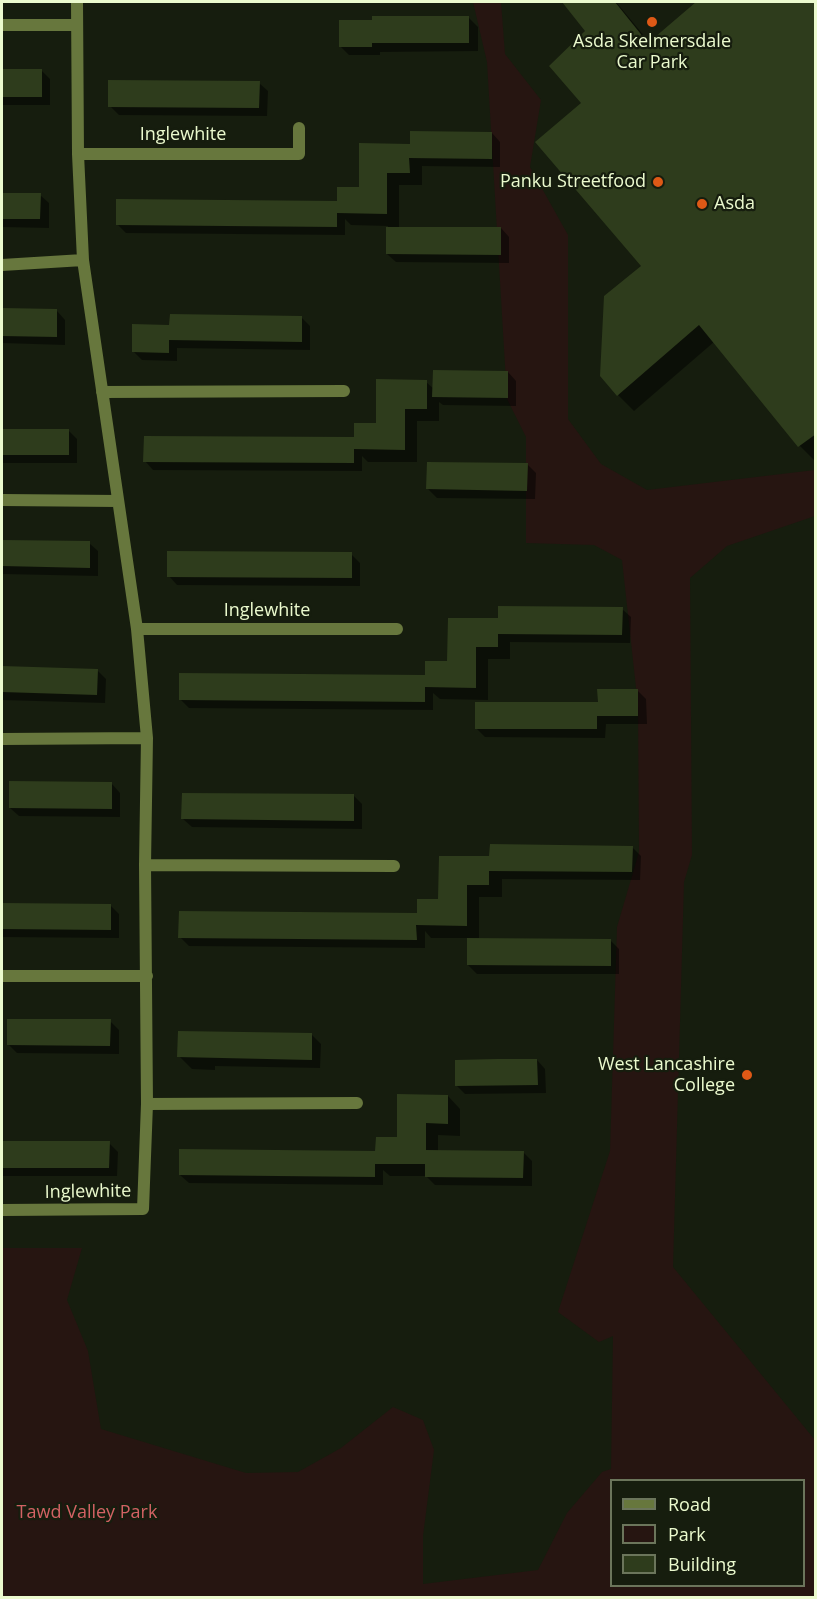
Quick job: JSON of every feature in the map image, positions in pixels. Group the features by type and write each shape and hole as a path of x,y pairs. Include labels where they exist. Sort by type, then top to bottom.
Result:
{"street":[{"name":"Inglewhite","path":"2,1210 143,1209 147,1104 145,865 147,738 137,629 83,260 78,154 77,2"},
{"path":"2,26 76,25"},
{"name":"Inglewhite","path":"78,154 298,154 299,128"},
{"path":"2,264 83,260"},
{"path":"102,392 344,391"},
{"path":"2,500 118,501"},
{"name":"Inglewhite","path":"137,629 397,628"},
{"path":"2,739 147,738"},
{"path":"145,865 394,866"},
{"path":"2,976 147,976"},
{"path":"147,1104 357,1103"}],"green space":[{"name":"Tawd Valley Park","path":"473,2 501,2 505,54 541,100 530,167 568,235 568,419 601,464 647,490 815,470 815,516 727,546 690,578 692,855 684,882 673,1267 815,1440 815,1597 2,1597 2,1248 82,1248 67,1300 88,1351 101,1429 246,1473 298,1472 341,1448 393,1407 423,1420 434,1450 423,1536 423,1584 538,1570 567,1513 602,1472 611,1469 613,1336 599,1342 558,1312 610,1151 617,927 639,852 638,706 622,560 594,545 526,543 526,437 507,399 487,62"}],"building":[{"name":"Asda","path":"562,2 615,2 648,43 696,2 816,2 816,434 798,447 699,325 617,396 600,376 604,296 641,266 535,142 581,103 549,66 585,31"},
{"path":"372,16 469,16 469,43 372,43 372,47 339,47 339,20 372,20"},
{"path":"2,69 42,69 42,97 2,97"},
{"path":"108,80 260,81 259,108 108,107"},
{"path":"410,131 492,132 492,159 409,158 410,173 387,173 387,214 337,213 337,227 116,225 116,199 337,201 337,187 359,187 359,143 410,144"},
{"path":"2,193 41,193 40,219 2,219"},
{"path":"386,227 501,227 501,255 386,254"},
{"path":"2,308 57,309 57,337 2,336"},
{"path":"170,314 302,316 302,342 169,340 169,353 132,352 132,324 169,325"},
{"path":"433,370 508,371 508,398 432,397"},
{"path":"376,379 427,380 427,409 405,409 405,450 354,449 354,463 143,462 144,436 354,437 354,423 376,423"},
{"path":"2,429 69,429 69,455 2,455"},
{"path":"427,462 528,463 527,491 426,489"},
{"path":"2,540 90,541 90,568 2,566"},
{"path":"167,551 352,552 352,578 167,577"},
{"path":"498,606 623,607 622,635 498,634 498,647 476,647 476,688 425,687 425,702 179,700 179,673 425,675 425,661 447,661 448,618 498,618"},
{"path":"2,666 98,669 97,695 2,692"},
{"path":"597,689 638,689 638,716 597,716 597,729 475,729 475,702 598,702"},
{"path":"9,781 112,782 112,809 9,808"},
{"path":"182,793 354,794 354,821 181,819"},
{"path":"490,844 633,846 632,872 489,871 489,885 467,885 467,926 416,925 417,940 178,938 179,911 417,913 417,899 438,899 439,856 489,856"},
{"path":"2,903 111,904 111,930 2,929"},
{"path":"467,938 611,939 611,966 467,965"},
{"path":"7,1019 111,1019 110,1046 7,1045"},
{"path":"178,1031 312,1033 312,1060 177,1057"},
{"path":"537,1059 538,1085 455,1086 455,1060"},
{"path":"397,1094 448,1095 448,1124 426,1123 426,1150 524,1151 523,1178 425,1177 425,1164 375,1164 375,1177 179,1175 179,1149 375,1151 376,1137 397,1137"},
{"path":"2,1141 110,1141 109,1168 2,1168"}],"place":[{"name":"Asda Skelmersdale Car Park","path":"652,22"},
{"name":"Panku Streetfood","path":"658,182"},
{"name":"Asda","path":"702,204"},
{"name":"West Lancashire College","path":"747,1075"}]}
